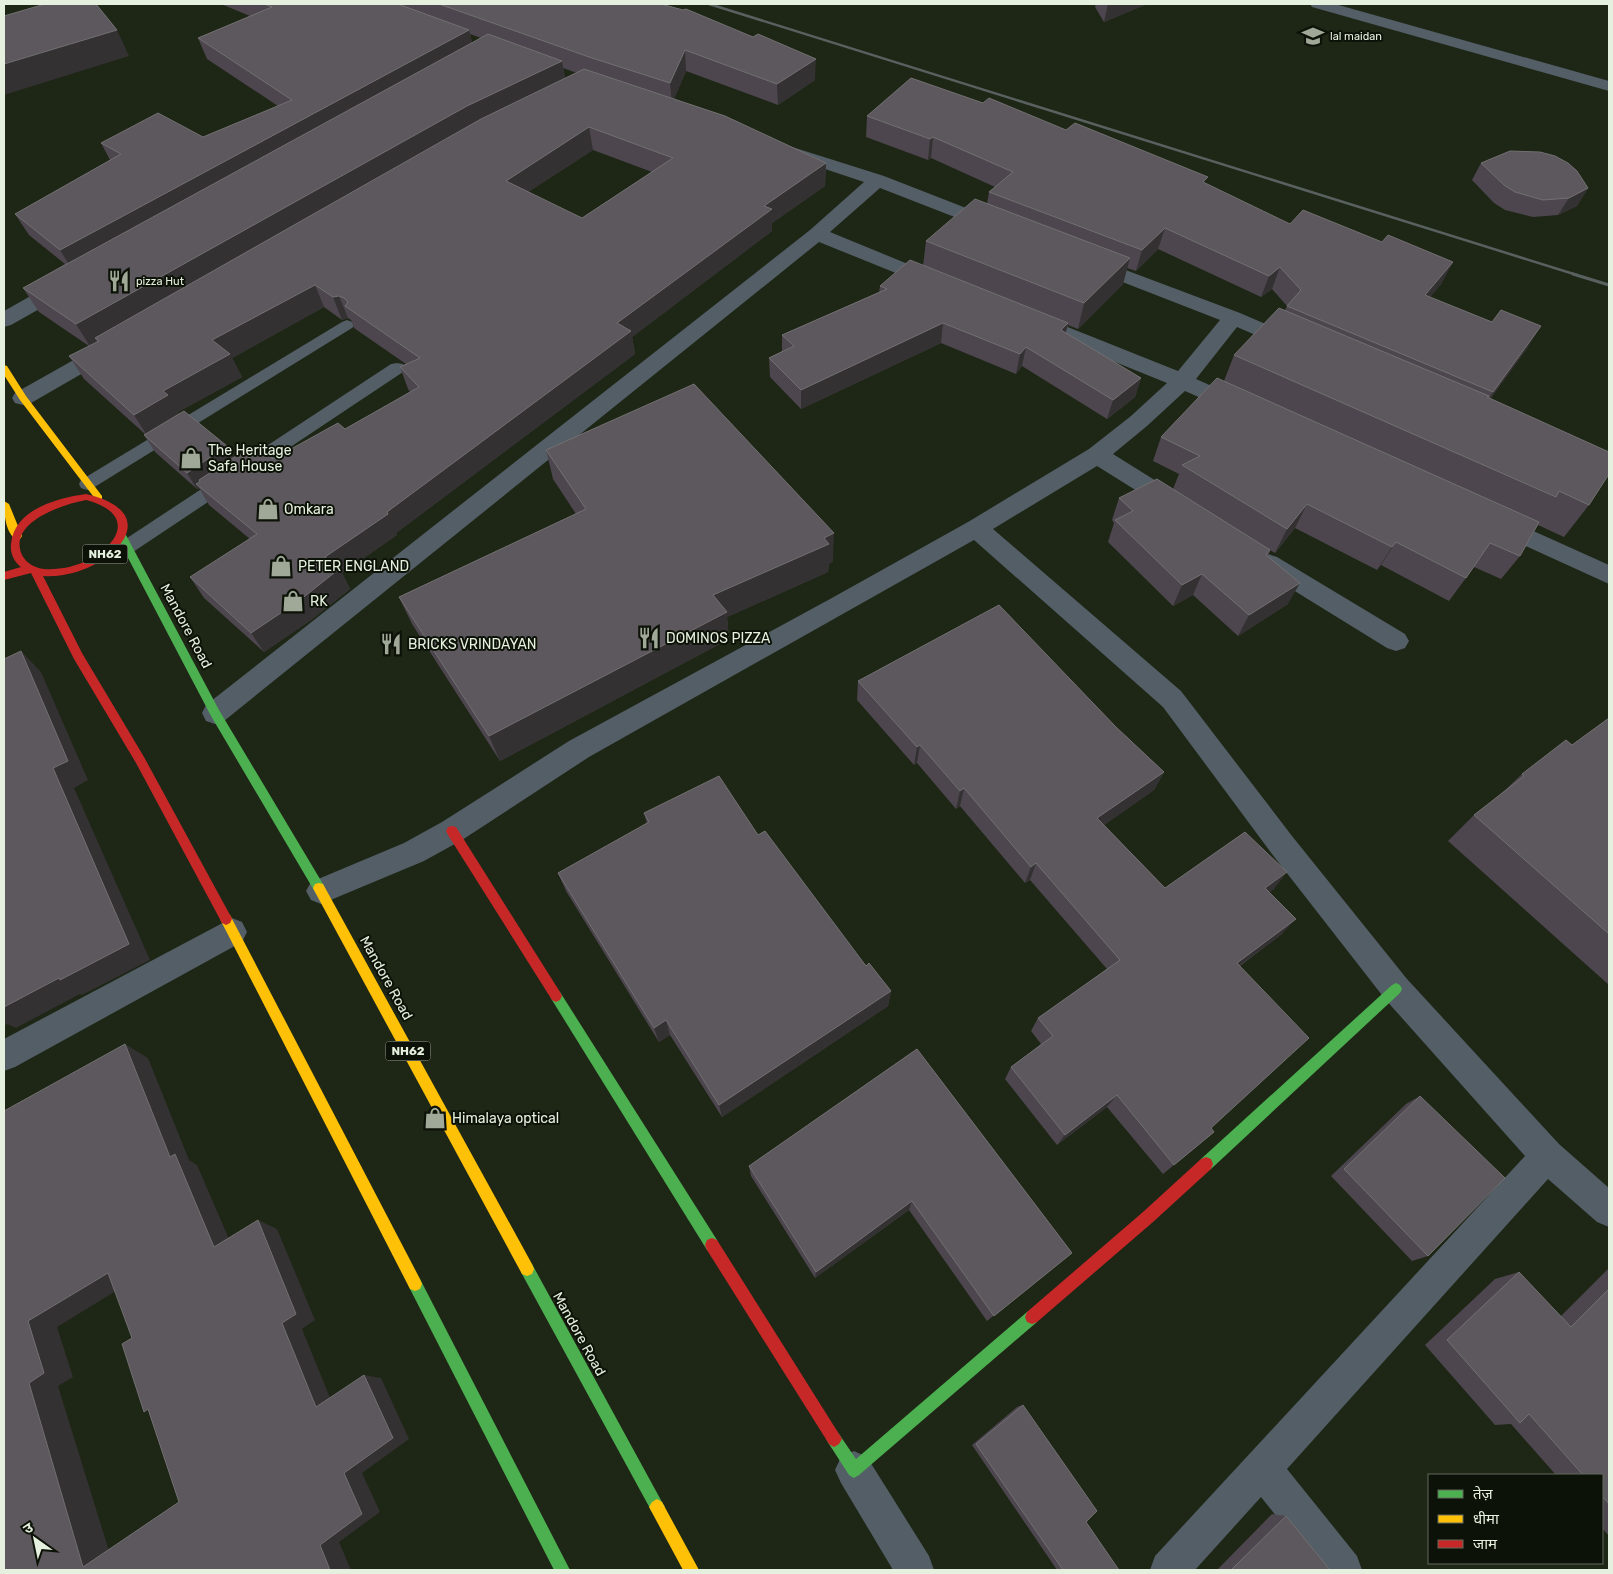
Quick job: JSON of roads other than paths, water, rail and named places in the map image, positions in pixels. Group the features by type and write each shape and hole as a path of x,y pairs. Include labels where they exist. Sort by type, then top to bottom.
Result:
{"main road":[{"name":"NH62","path":"4,368 23,398 87,484 99,498 110,502 118,508 122,516 124,541 107,553 85,566 58,573 32,570"},
{"path":"99,498 72,498 45,508 23,526 17,538 15,548 17,556 21,563 32,570 78,656 140,760 258,978 562,1570"},
{"path":"4,504 17,538"},
{"path":"4,544 17,538"},
{"name":"Mandore Road","path":"124,541 215,713 321,891 691,1570"},
{"path":"4,576 32,570"},
{"path":"452,831 854,1470 1148,1217 1396,988"}],"street":[{"path":"1318,4 1609,86"},
{"path":"768,144 877,180 1016,234"},
{"path":"215,713 817,234 877,180"},
{"path":"817,234 954,289"},
{"path":"1070,255 1233,318 1306,349"},
{"path":"4,320 82,277"},
{"path":"1018,315 1182,381 1254,414"},
{"path":"321,891 414,852 452,831 579,749 976,528 1097,455 1139,421 1182,381 1233,318"},
{"path":"23,398 127,338"},
{"path":"1097,455 1198,518"},
{"path":"1473,513 1609,575"},
{"path":"976,528 1172,700 1282,845 1396,988 1547,1156 1609,1210"},
{"path":"1248,550 1396,641"},
{"path":"4,1056 232,932"},
{"path":"1169,1570 1547,1156"},
{"path":"1262,1468 1343,1570"},
{"path":"854,1470 915,1570"}],"lane":[{"path":"87,484 347,325"},
{"path":"124,541 397,368"}],"railway":[{"path":"709,4 1577,275"},
{"path":"1573,274 1609,285"}],"place":[{"name":"lal maidan","path":"1313,36"},
{"name":"pizza Hut","path":"119,281"},
{"name":"The Heritage Safa House","path":"191,458"},
{"name":"Omkara","path":"268,509"},
{"name":"PETER ENGLAND","path":"281,566"},
{"name":"RK","path":"293,601"},
{"name":"DOMINOS PIZZA","path":"649,638"},
{"name":"BRICKS VRINDAYAN","path":"391,644"},
{"name":"Himalaya optical","path":"435,1118"}]}
